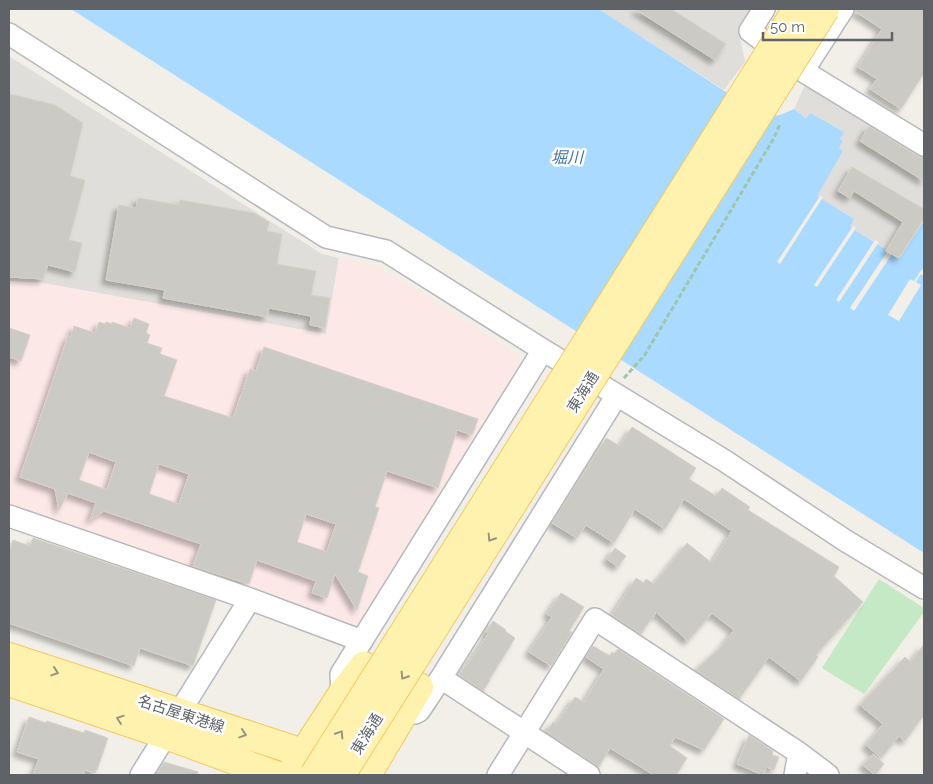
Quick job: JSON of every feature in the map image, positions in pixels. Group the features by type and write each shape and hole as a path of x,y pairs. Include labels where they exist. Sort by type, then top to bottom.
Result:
{"main road":[{"name":"東海通","path":"341,775 749,107 797,9"},
{"name":"東海通","path":"302,768 749,107 825,9"},
{"path":"302,768 363,654 691,154 749,107"},
{"path":"367,775 399,720 430,682 754,149 749,107"},
{"name":"名古屋東港線","path":"9,657 173,724 302,768 352,775"},
{"name":"名古屋東港線","path":"9,682 173,724 275,775"}],"street":[{"path":"764,9 750,30 803,71 924,145"},
{"path":"803,71 843,9"},
{"path":"9,34 326,237 386,251 725,461 846,541 924,588"},
{"path":"9,516 250,599 363,654 543,350"},
{"path":"589,775 524,733 430,682 617,395"},
{"path":"140,775 250,599"},
{"path":"498,775 596,618 799,753 828,775"},
{"path":"795,775 799,753"}],"path":[{"path":"644,356 774,138"}],"shaded area":[{"path":"599,9 753,9 739,32 745,62 724,90"},
{"path":"9,56 322,254 339,258 326,334 43,283 9,281"},
{"path":"806,83 924,156 924,221 900,258 850,227 854,219 816,196 843,151 838,148 843,141 810,113 806,118 794,109"},
{"path":"339,258 379,267 518,355 519,369 356,629 245,586 9,505 9,281 43,283 326,334"}],"green space":[{"path":"879,579 924,608 924,612 864,694 822,668"}],"water":[{"name":"堀川","path":"71,9 599,9 764,117 780,115 794,109 806,118 810,113 844,132 840,139 843,140 839,148 843,151 817,196 854,219 850,227 900,258 924,221 924,553"}],"pier":[{"path":"820,196 823,197 780,264 777,262"},
{"path":"853,226 856,228 817,287 814,285"},
{"path":"875,240 879,242 839,302 836,300"},
{"path":"889,249 894,251 854,311 850,308"},
{"path":"922,269 924,270 924,276 921,274 916,282 921,285 899,321 888,315 910,279 914,281"}],"building":[{"path":"635,9 671,9 726,44 715,60"},
{"path":"855,9 924,9 924,73 901,109 870,89 877,79 858,67 882,29 855,11"},
{"path":"9,94 55,105 83,123 70,176 85,180 69,240 82,243 75,272 48,265 43,279 9,277"},
{"path":"869,126 917,156 924,157 924,181 860,141"},
{"path":"852,167 924,209 924,218 899,258 886,251 903,222 854,191 850,198 838,191"},
{"path":"138,198 179,205 180,200 254,213 269,222 267,231 282,234 277,264 316,271 311,295 330,298 325,328 310,325 311,316 269,308 267,317 163,298 165,290 106,280 119,205 136,208"},
{"path":"134,318 149,324 146,333 150,335 147,343 162,348 160,354 177,360 164,396 233,418 250,369 256,371 264,347 478,419 472,435 457,430 438,488 387,471 375,507 379,508 358,572 368,576 357,610 335,574 327,598 312,593 316,581 257,560 249,584 193,566 201,544 104,511 90,520 96,503 68,493 59,510 55,489 20,477 68,336 71,337 74,326 95,333 99,322 112,324 112,322 130,328","holes":["89,452 116,462 107,490 79,480","159,464 189,474 179,504 149,494","306,514 336,524 327,552 297,542"]},
{"path":"9,328 30,335 21,361 9,357"},
{"path":"632,427 696,468 689,479 716,496 722,488 750,507 748,510 839,567 834,576 863,602 816,655 818,657 801,681 769,657 739,699 696,670 722,646 734,630 712,613 688,641 656,612 641,634 612,615 636,578 644,583 646,579 654,584 687,543 712,563 732,531 684,499 665,529 635,509 614,543 586,525 577,538 552,523 606,438 620,446"},
{"path":"33,538 216,600 193,666 140,648 134,666 9,623 9,552 13,540 30,546"},
{"path":"615,548 626,556 618,567 607,559"},
{"path":"561,593 584,607 569,631 572,632 551,666 529,652 552,617 547,614"},
{"path":"493,621 515,638 483,691 459,675 488,634 486,632"},
{"path":"924,644 924,715 905,741 899,736 881,758 866,745 883,724 860,705 905,657 911,662"},
{"path":"593,646 610,656 612,652 614,654 618,649 724,719 704,750 675,737 670,746 687,758 676,775 654,775 610,748 599,767 547,732 553,722 556,725 575,697 584,702 604,669 586,657"},
{"path":"29,717 84,733 85,730 108,738 95,773 85,770 83,775 33,775 39,759 17,752"},
{"path":"749,735 773,751 772,755 779,757 774,770 767,767 763,775 737,764"},
{"path":"873,754 884,764 875,775 863,765"},
{"path":"164,762 198,772 197,775 156,775"}]}
